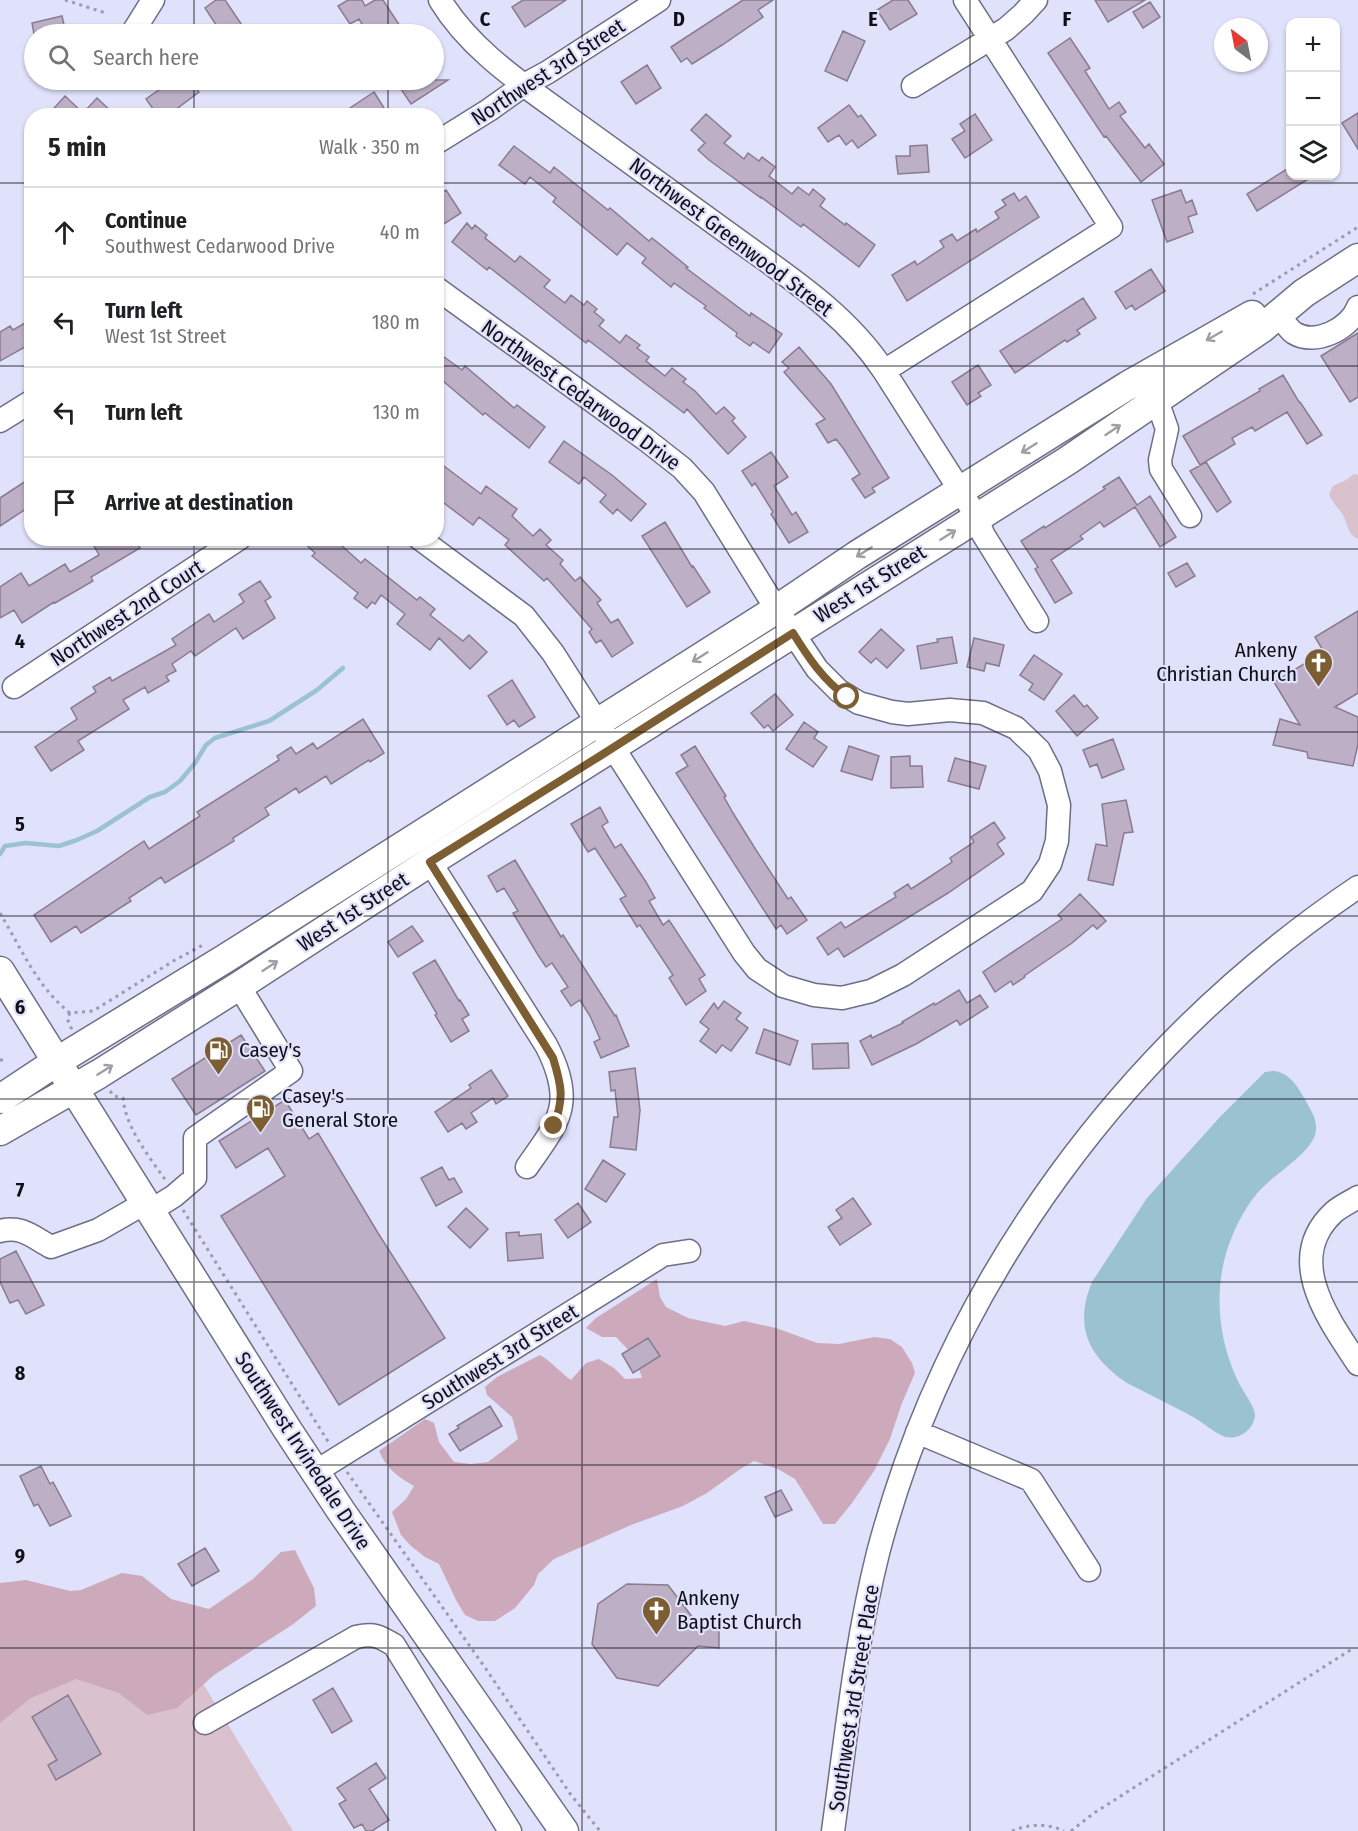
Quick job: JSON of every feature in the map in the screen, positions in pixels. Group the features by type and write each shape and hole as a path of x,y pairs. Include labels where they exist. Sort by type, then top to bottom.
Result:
{"main road":[{"name":"West 1st Street","path":"0,1099 598,723 858,555 961,492 1261,329 1304,293 1358,258"},
{"name":"West 1st Street","path":"0,1131 238,986 430,862 977,517 1251,315 1304,293"},
{"name":"Southwest Irvinedale Drive","path":"0,971 147,1207 327,1465 564,1831"}],"street":[{"path":"137,24 153,0"},
{"name":"Northwest Greenwood Street","path":"440,0 465,35 524,86 816,298 856,334 884,371 977,517 983,534 1037,621"},
{"name":"Northwest 3rd Street","path":"444,138 660,0"},
{"path":"884,371 1111,227 965,0"},
{"path":"913,86 1012,24 1036,0"},
{"name":"Northwest Cedarwood Drive","path":"430,546 524,616 553,653 744,953 757,969 783,986 814,995 842,998 871,991 903,975 1032,891 1050,864 1057,841 1059,805 1050,771 1039,750 1016,728 983,714 950,710 908,714 892,712 859,703 831,684 817,669 777,609 704,492 682,468 444,294"},
{"path":"1279,314 1292,331 1308,338 1315,338 1345,324 1353,317 1358,307"},
{"path":"1147,391 1164,418 1167,429 1160,460 1161,469 1190,516"},
{"path":"0,421 24,406"},
{"name":"Northwest 2nd Court","path":"14,687 228,546"},
{"path":"430,862 553,1058 559,1077 562,1104 554,1126 527,1167"},
{"name":"Southwest 3rd Street Place","path":"833,1831 853,1673 864,1613 894,1496 936,1384 1001,1261 1036,1207 1114,1105 1199,1014 1241,975 1288,937 1358,887"},
{"path":"0,1231 11,1228 26,1232 51,1247 98,1230 174,1196 195,1178 195,1138 291,1071 238,986"},
{"path":"1358,1197 1335,1212 1318,1232 1313,1244 1311,1273 1326,1316 1358,1364"},
{"name":"Southwest 3rd Street","path":"327,1465 663,1255 689,1251"},
{"path":"917,1432 1030,1480 1089,1570"},
{"path":"205,1724 356,1637 377,1636 394,1645 510,1831"}],"path":[{"path":"65,0 106,13"},
{"path":"0,913 35,975 59,1004 70,1012 93,1011 175,960 206,944"},
{"path":"67,1018 70,1012"},
{"path":"114,1096 123,1098 125,1111 133,1130 174,1196 327,1465 486,1669 571,1795 600,1831"},
{"path":"1071,1831 1094,1813 1352,1649"},
{"path":"1012,1831 1029,1826 1049,1826 1064,1831"}],"shaded area":[{"path":"1354,474 1358,475 1358,539 1350,532 1343,515 1329,494 1333,486"},
{"path":"657,1279 660,1297 666,1307 688,1318 725,1326 744,1321 776,1328 817,1343 839,1344 874,1337 890,1339 902,1347 915,1373 890,1439 874,1471 835,1524 823,1524 795,1479 778,1469 754,1461 707,1493 683,1506 631,1525 554,1559 538,1574 534,1585 515,1608 495,1621 478,1621 465,1615 439,1564 425,1557 401,1535 392,1512 406,1499 414,1486 393,1471 379,1451 425,1419 434,1423 439,1442 454,1462 471,1464 488,1462 518,1439 512,1417 487,1395 485,1387 497,1377 540,1355 571,1380 586,1363 599,1359 614,1368 625,1379 642,1378 635,1357 616,1337 602,1337 586,1328 596,1318"},
{"path":"295,1550 314,1588 316,1606 292,1625 214,1675 177,1708 147,1715 119,1693 76,1679 31,1698 0,1723 0,1583 26,1580 70,1591 81,1590 122,1573 142,1576 171,1599 209,1609 253,1579 281,1552"},
{"path":"141,1582 293,1831 0,1831 0,1670"}],"water":[{"path":"1273,1071 1287,1076 1297,1087 1314,1116 1316,1129 1310,1145 1303,1153 1268,1182 1253,1198 1233,1234 1227,1252 1220,1288 1221,1325 1230,1362 1255,1415 1249,1429 1236,1437 1226,1437 1195,1418 1127,1383 1109,1369 1093,1350 1088,1339 1084,1318 1085,1306 1092,1282 1147,1198 1219,1118 1265,1072"}],"building":[{"path":"216,0 225,0 241,24 215,24 205,8"},
{"path":"348,0 362,0 365,6 375,0 383,0 399,24 362,24 359,19 350,24 338,6"},
{"path":"523,0 566,0 525,27 512,7"},
{"path":"743,0 773,0 758,10 763,17 722,45 692,64 687,58 681,62 671,47"},
{"path":"893,0 908,0 917,14 890,30 877,10"},
{"path":"1095,0 1145,0 1108,22"},
{"path":"1150,2 1160,17 1143,28 1133,12"},
{"path":"62,16 64,24 32,24"},
{"path":"843,31 865,41 847,81 825,71"},
{"path":"1070,38 1090,68 1085,71 1109,109 1119,102 1126,112 1120,116 1145,148 1149,144 1164,164 1141,182 1106,136 1104,137 1048,53"},
{"path":"647,65 661,88 636,104 621,82"},
{"path":"159,90 198,90 199,92 178,108 152,108 146,99"},
{"path":"402,90 433,90 411,104"},
{"path":"374,92 384,108 350,108"},
{"path":"65,96 78,108 54,108"},
{"path":"97,98 108,108 88,108"},
{"path":"849,105 858,117 861,115 876,135 858,148 852,140 846,145 839,135 828,142 818,128"},
{"path":"1358,113 1358,149 1342,123"},
{"path":"706,114 731,136 724,143 744,159 748,153 759,161 762,157 775,167 769,176 792,194 798,187 809,195 813,189 825,199 820,206 875,245 859,267 803,224 801,227 698,150 705,143 691,130"},
{"path":"975,114 992,140 965,158 952,139 965,131 960,124"},
{"path":"927,145 929,172 898,174 896,156 910,156 910,146"},
{"path":"514,146 550,173 554,167 608,210 610,208 649,241 652,238 688,267 686,268 750,316 751,313 782,334 769,353 753,342 750,346 736,336 737,333 704,308 706,306 674,283 671,287 642,263 646,258 627,243 617,255 553,202 556,198 530,177 525,184 499,165"},
{"path":"1286,170 1286,180 1307,180 1257,211 1247,194"},
{"path":"446,190 461,213 444,224 444,191"},
{"path":"1181,190 1186,203 1192,200 1197,214 1188,217 1193,232 1167,242 1152,200"},
{"path":"1014,193 1019,201 1026,196 1039,217 907,301 892,275 915,261 917,265 944,247 940,241 952,234 957,241 999,218 995,212 1006,205 1002,200"},
{"path":"467,223 472,229 475,225 487,235 485,238 515,262 520,256 550,280 544,287 565,303 571,295 584,305 587,301 597,309 594,312 604,320 599,326 620,343 626,335 640,345 637,348 649,357 646,361 665,376 672,368 686,379 683,382 695,391 716,414 724,407 735,418 732,421 746,437 728,454 687,409 684,413 588,340 586,343 489,267 487,270 452,242"},
{"path":"1151,269 1165,291 1135,310 1132,305 1126,309 1115,292"},
{"path":"1083,298 1096,318 1077,330 1080,334 1067,342 1065,340 1015,373 1000,351"},
{"path":"24,324 24,348 0,361 0,332 10,326 13,330"},
{"path":"1358,333 1358,397 1350,402 1321,356"},
{"path":"799,347 831,384 889,478 872,488 875,492 865,498 852,479 860,474 843,448 836,439 828,443 816,424 825,419 784,372 789,368 782,362"},
{"path":"444,357 462,370 465,366 514,408 517,405 545,427 529,448 485,413 483,415 444,382"},
{"path":"978,365 991,385 978,393 981,396 967,405 952,382"},
{"path":"1283,375 1322,435 1307,444 1287,412 1255,431 1252,427 1232,438 1235,444 1200,465 1183,436"},
{"path":"564,441 612,475 646,504 631,521 617,509 613,514 600,502 606,495 584,477 579,484 549,462"},
{"path":"771,452 788,477 774,486 792,515 796,512 808,532 789,543 755,483 752,486 742,471"},
{"path":"1206,462 1231,502 1217,512 1190,471"},
{"path":"444,466 481,494 486,486 517,509 512,516 533,536 540,529 551,540 546,545 563,560 560,564 575,581 580,577 601,600 597,603 611,623 618,619 633,643 612,657 601,640 596,643 589,632 592,629 547,578 544,581 505,545 509,540 479,517 473,525 444,503"},
{"path":"1119,477 1137,505 1150,496 1176,537 1160,547 1135,507 1104,527 1100,522 1080,536 1083,539 1051,560 1072,593 1055,603 1035,569 1038,567 1021,541 1105,489 1103,487"},
{"path":"24,482 24,510 0,526 0,498"},
{"path":"665,522 710,592 687,607 642,536"},
{"path":"94,546 139,546 140,548 91,577 93,581 22,623 14,610 0,618 0,587 21,573 29,586 65,564 70,572 99,555"},
{"path":"308,546 342,546 361,563 365,559 417,600 420,597 435,609 430,615 463,641 469,635 487,652 470,669 439,638 430,650 397,624 405,614 381,595 375,604 372,602 367,608 354,598 358,593 312,556 315,553"},
{"path":"1187,563 1195,576 1176,587 1168,573"},
{"path":"260,581 271,597 265,601 275,618 243,639 236,628 195,656 191,651 172,664 176,671 166,676 169,681 148,693 145,687 123,700 129,709 78,741 84,750 51,771 35,747 77,719 71,708 96,692 93,687 110,677 112,681 176,645 172,639 209,614 214,622 244,602 239,594"},
{"name":"Ankeny Christian Church","path":"1358,611 1358,693 1335,707 1358,717 1358,744 1353,766 1308,758 1307,752 1273,745 1280,719 1300,725 1274,682 1324,652 1315,637"},
{"path":"881,629 904,650 887,668 876,658 871,663 859,652"},
{"path":"952,637 957,663 921,669 917,646"},
{"path":"974,638 1004,645 999,666 986,663 984,671 967,667"},
{"path":"1034,655 1062,674 1044,700 1029,690 1033,684 1020,675"},
{"path":"512,680 535,717 519,727 514,720 507,725 488,696"},
{"path":"775,694 793,715 773,731 768,725 764,728 751,713"},
{"path":"1074,695 1098,718 1077,736 1056,711"},
{"path":"363,719 384,753 331,784 326,776 299,793 296,788 265,808 269,815 233,838 234,841 165,883 161,877 129,898 131,901 81,933 76,926 51,942 34,915 144,841 149,849 200,816 197,812 279,760 277,756 291,747 296,754 313,743 317,749"},
{"path":"804,722 818,732 814,738 827,747 813,767 786,749"},
{"path":"1113,739 1124,769 1102,778 1097,764 1090,767 1083,750"},
{"path":"695,746 756,850 788,899 791,897 807,920 787,934 781,925 776,929 676,773 688,766 681,755"},
{"path":"849,746 879,756 872,780 841,771"},
{"path":"910,756 910,766 922,766 923,787 891,788 891,757"},
{"path":"955,758 986,766 979,789 948,781"},
{"path":"1126,800 1133,832 1124,833 1113,885 1088,880 1096,844 1107,846 1102,804"},
{"path":"600,807 608,822 602,826 615,848 621,844 646,882 655,898 649,901 663,925 669,920 705,975 699,979 706,991 686,1005 669,978 673,975 640,925 637,927 620,899 626,896 595,848 588,852 571,824"},
{"path":"994,822 1005,838 997,844 1004,854 948,893 844,957 838,948 828,955 817,938 841,922 845,928 896,897 894,893 908,884 911,889 928,878 952,862 950,858 974,842 971,837"},
{"path":"515,860 561,937 563,935 616,1015 629,1046 601,1058 594,1042 600,1039 580,1000 571,1006 561,991 568,987 552,963 546,967 538,955 513,913 518,911 504,888 497,892 488,876"},
{"path":"1080,894 1106,921 1097,929 1093,925 1013,985 1011,981 995,992 983,972 1062,919 1058,915"},
{"path":"412,926 423,941 398,957 388,942"},
{"path":"435,960 469,1015 462,1019 469,1031 451,1042 413,973"},
{"path":"959,990 967,1003 980,995 988,1007 960,1025 957,1020 916,1044 872,1065 860,1041 871,1035 872,1038 903,1023"},
{"path":"724,1001 741,1013 736,1019 748,1028 731,1051 722,1045 716,1053 700,1041 709,1029 700,1022 714,1003 718,1009"},
{"path":"764,1029 798,1041 790,1065 756,1053"},
{"name":"Casey's","path":"241,1035 265,1071 196,1115 172,1079"},
{"path":"848,1043 849,1068 813,1069 812,1044"},
{"path":"635,1068 640,1110 636,1150 610,1147 614,1117 618,1117 615,1090 611,1091 609,1072"},
{"path":"491,1070 508,1096 496,1104 493,1098 471,1113 477,1122 466,1129 462,1123 448,1132 435,1112 471,1088 469,1085"},
{"path":"285,1100 309,1139 318,1133 445,1338 339,1405 221,1216 285,1176 268,1148 236,1168 219,1141"},
{"path":"603,1160 625,1174 606,1202 585,1189"},
{"path":"442,1167 449,1180 454,1178 462,1192 436,1206 421,1178"},
{"path":"853,1198 871,1224 840,1245 828,1227 842,1218 836,1210"},
{"path":"578,1203 591,1222 568,1238 555,1220"},
{"path":"466,1208 488,1229 470,1248 448,1227"},
{"path":"519,1232 519,1236 541,1234 543,1258 508,1261 506,1233"},
{"path":"16,1251 44,1305 26,1314 18,1300 10,1303 0,1282 0,1259"},
{"path":"648,1338 660,1356 633,1373 622,1354"},
{"path":"490,1406 502,1426 460,1451 449,1434 459,1428 457,1426"},
{"path":"41,1466 50,1484 53,1482 71,1516 50,1526 38,1504 34,1506 20,1476"},
{"path":"781,1490 792,1510 775,1517 765,1497"},
{"path":"205,1548 219,1571 192,1586 178,1564"},
{"name":"Ankeny Baptist Church","path":"627,1584 668,1585 696,1622 719,1626 719,1648 698,1646 658,1686 617,1678 592,1644 598,1604"},
{"path":"333,1688 352,1721 332,1733 313,1700"},
{"path":"68,1695 101,1754 56,1780 48,1765 57,1760 32,1717"},
{"path":"376,1763 386,1778 369,1789 389,1820 372,1831 366,1831 362,1824 354,1828 339,1804 346,1800 337,1788"}],"waterway":[{"path":"0,854 5,846 26,843 59,846 97,831 180,781 206,745 215,738 269,721 317,690 343,668"}],"place":[{"name":"Ankeny Christian Church","path":"1318,688"},
{"name":"Casey's","path":"218,1076"},
{"name":"Casey's General Store","path":"261,1134"},
{"name":"Ankeny Baptist Church","path":"656,1636"}],"route":[{"path":"554,1126 562,1104 559,1077 553,1058 430,862 793,633 817,669 847,697"}]}
